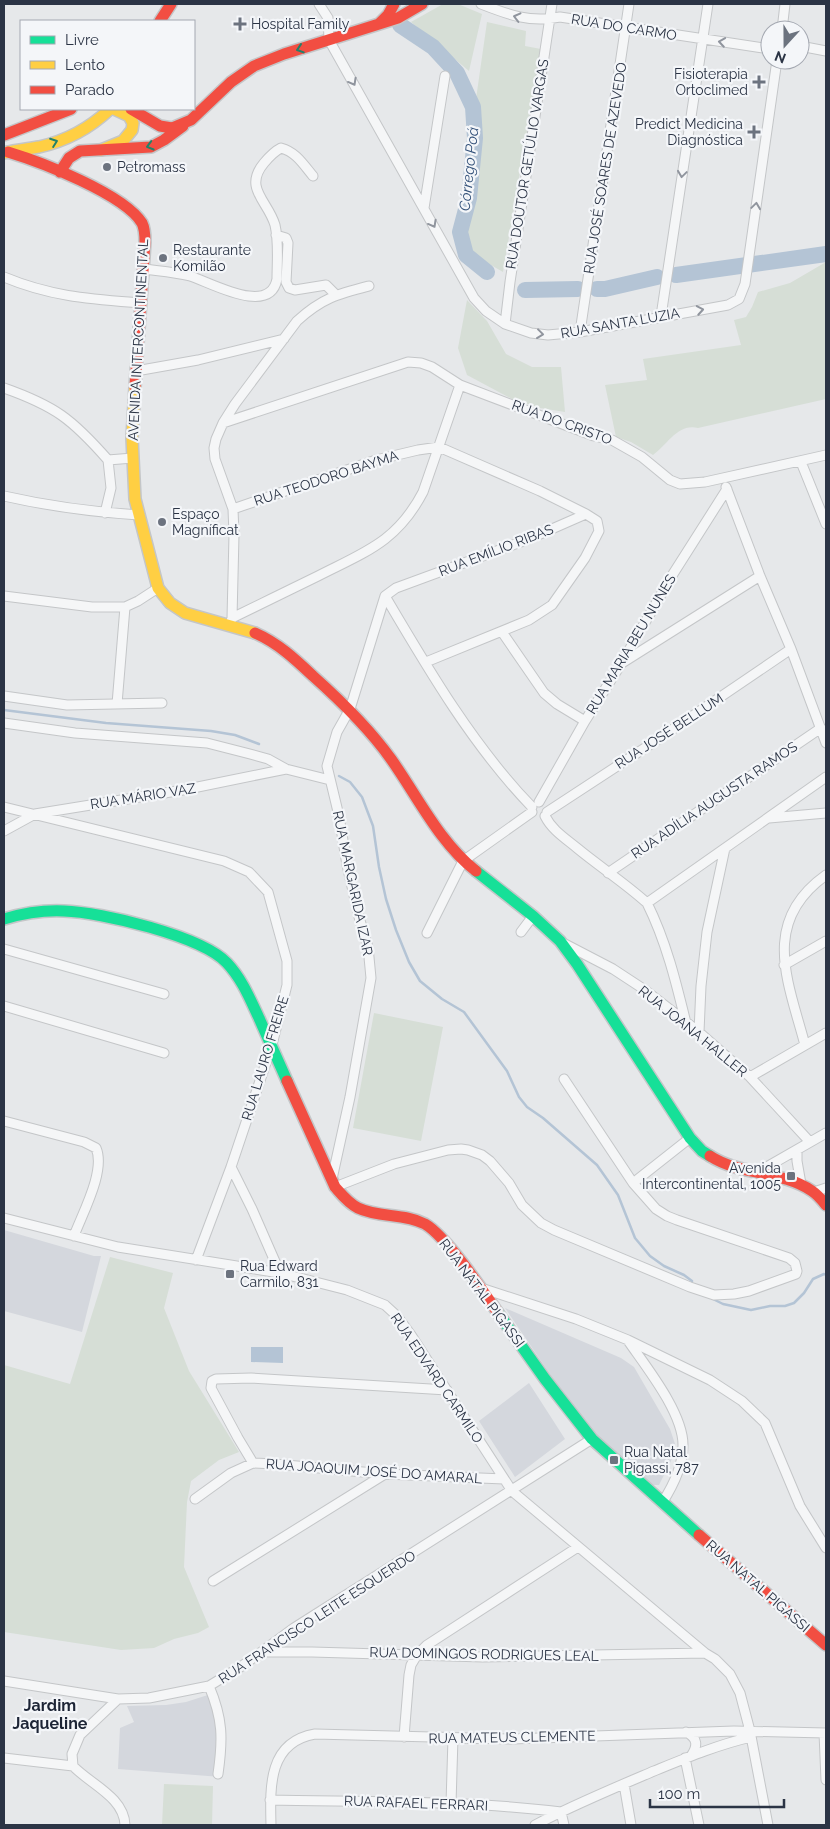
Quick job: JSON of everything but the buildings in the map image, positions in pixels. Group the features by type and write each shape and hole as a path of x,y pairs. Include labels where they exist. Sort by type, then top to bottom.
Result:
{"main road":[{"path":"161,20 171,4"},
{"path":"380,23 388,15 394,4"},
{"path":"60,172 68,159 74,154 89,150 128,150 150,147 160,143 191,120 231,82 254,66 284,54 398,18 422,4"},
{"path":"4,135 68,110"},
{"path":"5,152 43,146 67,138 93,123 109,110"},
{"path":"101,150 123,141 132,130 133,123 129,116 116,110"},
{"path":"133,110 165,128 180,125 191,120"},
{"name":"AVENIDA INTERCONTINENTAL","path":"5,152 28,158 104,193 136,215 144,228 146,239 132,416 133,458 135,499 158,588 170,603 185,613 208,620 231,621 280,646 350,710 390,757 440,832 463,861 533,916 560,941 577,964 690,1138 709,1157 732,1166 773,1175"},
{"name":"RUA NATAL PIGASSI","path":"4,919 34,910 81,912 113,918 189,940 207,948 225,960 238,976 272,1045 334,1183 345,1199 358,1208 378,1214 407,1217 433,1229 481,1288 545,1379 592,1439 662,1503 826,1645"},
{"path":"773,1175 800,1184 814,1192 826,1204"}],"street":[{"path":"319,4 328,18 329,40"},
{"name":"RUA DO CARMO","path":"481,4 521,18 541,20 560,17 760,48"},
{"name":"RUA DOUTOR GETÚLIO VARGAS","path":"505,324 552,4"},
{"name":"RUA JOSÉ SOARES DE AZEVEDO","path":"580,332 629,4"},
{"path":"661,316 708,4"},
{"path":"783,20 785,4"},
{"name":"RUA SANTA LUZIA","path":"329,40 474,298 486,311 505,324 540,335 580,332 734,303 743,293 776,70"},
{"path":"810,48 826,51"},
{"path":"424,208 445,76"},
{"path":"144,269 185,275 239,295 257,296 268,292 275,285 277,263 276,235 272,219 256,190 255,179 259,169 268,158 281,148 295,154 312,176"},
{"path":"276,235 283,237 287,241 286,282 289,288 295,290 326,285 336,295"},
{"path":"4,277 36,289 62,295 141,303"},
{"path":"369,286 336,295 321,301 309,310 298,321 235,404 216,439 214,448 215,459 233,509 231,621 374,548 397,530 411,514 423,492 460,385"},
{"path":"136,371 198,360 284,339"},
{"name":"RUA DO CRISTO","path":"223,423 396,366 421,362 460,385 594,436 621,444 642,457 670,480 680,484 692,484 724,478 826,456"},
{"path":"4,388 37,401 63,416 79,429 108,460 111,488 105,513"},
{"path":"426,662 529,620 552,605 585,558 599,531 597,522 586,514 439,447"},
{"name":"RUA TEODORO BAYMA","path":"233,509 376,460 439,447"},
{"path":"108,460 133,458"},
{"path":"801,462 826,524"},
{"path":"724,478 760,576 791,649 826,742"},
{"name":"RUA MARIA BEU NUNES","path":"463,861 534,807 673,574 727,489"},
{"path":"4,496 58,507 139,516"},
{"name":"RUA EMÍLIO RIBAS","path":"385,596 396,588 528,539 586,514"},
{"path":"621,664 760,576"},
{"path":"4,596 92,607 125,607 158,588"},
{"path":"385,596 476,738 516,790 534,807 538,817 546,814"},
{"name":"RUA MARGARIDA IZAR","path":"334,1183 371,978 368,947 359,917 327,766 330,750 337,732 350,710 385,596"},
{"path":"118,704 125,607"},
{"path":"502,632 544,693 556,704 584,721"},
{"name":"RUA JOSÉ BELLUM","path":"546,814 791,649"},
{"path":"4,696 67,705 162,703"},
{"path":"4,723 75,733 207,744 250,754 286,768 330,780"},
{"name":"RUA ADÍLIA AUGUSTA RAMOS","path":"608,872 821,728"},
{"name":"RUA MÁRIO VAZ","path":"4,830 35,814 183,790 286,768"},
{"path":"647,903 766,818 826,778"},
{"path":"534,807 545,805 546,814 553,829 647,903 658,926 686,1023"},
{"name":"RUA LAURO FREIRE","path":"4,807 224,861 240,867 256,878 268,892 287,961 287,986 272,1045 231,1167 196,1260"},
{"path":"766,818 826,813"},
{"path":"700,1032 701,986 707,932 725,848"},
{"path":"427,933 463,861"},
{"path":"805,1045 784,965 784,937 793,912 809,890 826,875"},
{"path":"521,932 533,916"},
{"name":"RUA JOANA HALLER","path":"560,941 613,969 645,990 700,1032 750,1077 810,1142"},
{"path":"784,965 826,941"},
{"path":"4,949 164,994"},
{"path":"4,1006 164,1052"},
{"path":"750,1077 826,1033"},
{"path":"334,1183 394,1164 461,1148 482,1155 490,1161 509,1183 522,1205 541,1223 690,1287 714,1295 734,1294 749,1291 794,1275 797,1272 796,1267 789,1258 667,1216 656,1208 633,1183 564,1079"},
{"path":"4,1121 84,1142 96,1148 99,1160 97,1174 74,1236"},
{"path":"758,1172 826,1133"},
{"path":"633,1183 690,1138"},
{"path":"797,1150 800,1184"},
{"path":"773,1175 779,1159"},
{"path":"231,1167 280,1273"},
{"path":"814,1192 826,1188"},
{"name":"RUA EDVARD CARMILO","path":"4,1218 118,1247 280,1273 348,1290 385,1305 397,1316 512,1491 578,1548 724,1667 736,1683 751,1734 768,1825"},
{"path":"481,1288 576,1319 628,1340 710,1380 742,1401 765,1423 804,1515 826,1548"},
{"path":"628,1340 664,1395 678,1420 682,1434 683,1446 677,1473 672,1487 662,1503"},
{"path":"253,1463 211,1388 212,1381 216,1379 251,1378 447,1390"},
{"name":"RUA FRANCISCO LEITE ESQUERDO","path":"4,1680 118,1699 149,1698 209,1686 227,1676 294,1628 592,1439"},
{"name":"RUA JOAQUIM JOSÉ DO AMARAL","path":"195,1499 231,1473 253,1463 385,1474 504,1479"},
{"path":"213,1581 385,1474"},
{"path":"404,1737 411,1665 426,1645 578,1548"},
{"name":"RUA DOMINGOS RODRIGUES LEAL","path":"262,1652 483,1657 705,1653"},
{"path":"209,1686 216,1702 222,1728 218,1774"},
{"path":"73,1766 72,1754 80,1735 118,1699"},
{"path":"685,1732 696,1740 696,1747 688,1757 699,1825"},
{"name":"RUA MATEUS CLEMENTE","path":"270,1825 270,1800 275,1765 286,1747 296,1739 304,1736 329,1733 404,1737 521,1738 685,1732 751,1734 825,1733"},
{"path":"825,1733 826,1780"},
{"path":"535,1825 688,1757 751,1734"},
{"path":"451,1804 453,1738"},
{"path":"4,1758 73,1766 99,1786 112,1799 121,1811 124,1825"},
{"path":"624,1784 632,1825"},
{"name":"RUA RAFAEL FERRARI","path":"270,1800 451,1804 528,1808 561,1812"},
{"path":"561,1812 564,1825"}],"shaded area":[{"path":"443,4 458,4 482,14 469,71 411,22"},
{"path":"487,22 526,31 525,46 541,49 503,272 472,254 463,234 474,184 482,131 476,99"},
{"path":"826,262 826,399 698,428 691,427 679,431 653,455 631,442 616,437 605,385 647,380 643,359 741,345 734,320 746,317 758,292 790,283"},
{"path":"467,300 487,321 506,354 532,367 561,367 565,412 540,408 512,399 467,375 458,348"},
{"path":"374,1013 443,1027 421,1141 353,1128"},
{"path":"4,1230 94,1256 101,1256 82,1332 4,1311"},
{"path":"110,1257 173,1273 164,1308 189,1371 239,1452 219,1460 191,1481 187,1502 184,1567 209,1627 198,1633 174,1639 154,1648 121,1650 4,1632 4,1365 70,1384"},
{"path":"505,1308 621,1358 634,1367 670,1429 675,1444 671,1461 659,1485 653,1485 586,1427"},
{"path":"529,1383 565,1439 515,1477 479,1421"},
{"path":"211,1694 222,1758 221,1777 118,1769 120,1728 134,1722 127,1706 166,1705 186,1702"},
{"path":"164,1784 213,1786 212,1825 162,1825"}],"water":[{"path":"251,1347 283,1347 283,1363 251,1362"}],"waterway":[{"name":"Córrego Poá","path":"400,25 433,47 457,73 473,107 475,138 469,198 460,232 466,255 487,272"},
{"name":"Córrego Poá","path":"676,275 826,254"},
{"name":"Córrego Poá","path":"597,289 605,289 657,277"},
{"name":"Córrego Poá","path":"525,290 578,289"},
{"path":"4,710 106,723 211,731 235,735 259,744"},
{"path":"339,776 350,782 362,797 373,826 386,899 409,962 420,981 442,999 464,1012 507,1071 519,1097 527,1107 543,1118 597,1165 618,1195 635,1238 650,1256 692,1281"},
{"path":"713,1299 723,1304 751,1310 770,1306 785,1306 794,1303 804,1293 813,1279 824,1274 826,1275"}],"traffic: fast":[{"path":"476,871 533,916 560,941 577,964 690,1138 702,1151 710,1156"},
{"path":"4,919 49,911 81,912 150,927 174,935 214,953 232,969 249,996 287,1081"},
{"path":"498,1313 545,1379 592,1439 699,1535"}],"traffic: slow":[{"path":"4,153 39,147 68,137 86,128 109,110"},
{"path":"101,150 123,141 132,130 133,123 129,116 116,110"},
{"path":"135,387 132,438 135,499 158,588 170,603 185,613 255,633"}],"traffic: jam":[{"path":"161,20 171,4"},
{"path":"380,23 388,15 394,4"},
{"path":"133,110 160,126 172,128 191,120 231,82 254,66 284,54 398,18 422,4"},
{"path":"4,135 68,110"},
{"path":"60,172 69,158 80,151 151,147 183,126"},
{"path":"8,152 60,171 100,190 118,201 142,223 145,242 135,387"},
{"path":"255,633 293,658 354,715 391,759 440,833 451,847 476,871"},
{"path":"287,1081 335,1187 343,1196 354,1206 366,1211 409,1218 425,1224 434,1230 464,1265 498,1313"},
{"path":"710,1156 735,1167 787,1179 800,1184 814,1193 826,1205"},
{"path":"699,1535 826,1645"}],"place":[{"name":"Hospital Family","path":"240,24"},
{"name":"Fisioterapia Ortoclimed","path":"759,82"},
{"name":"Predict Medicina Diagnóstica","path":"754,132"},
{"name":"Petromass","path":"107,167"},
{"name":"Restaurante Komilão","path":"163,258"},
{"name":"Espaço Magníficat","path":"162,522"},
{"name":"Avenida Intercontinental, 1005","path":"791,1176"},
{"name":"Rua Edward Carmilo, 831","path":"230,1274"},
{"name":"Rua Natal Pigassi, 787","path":"614,1460"}],"district":[{"name":"Jardim Jaqueline","path":"50,1714"}]}
